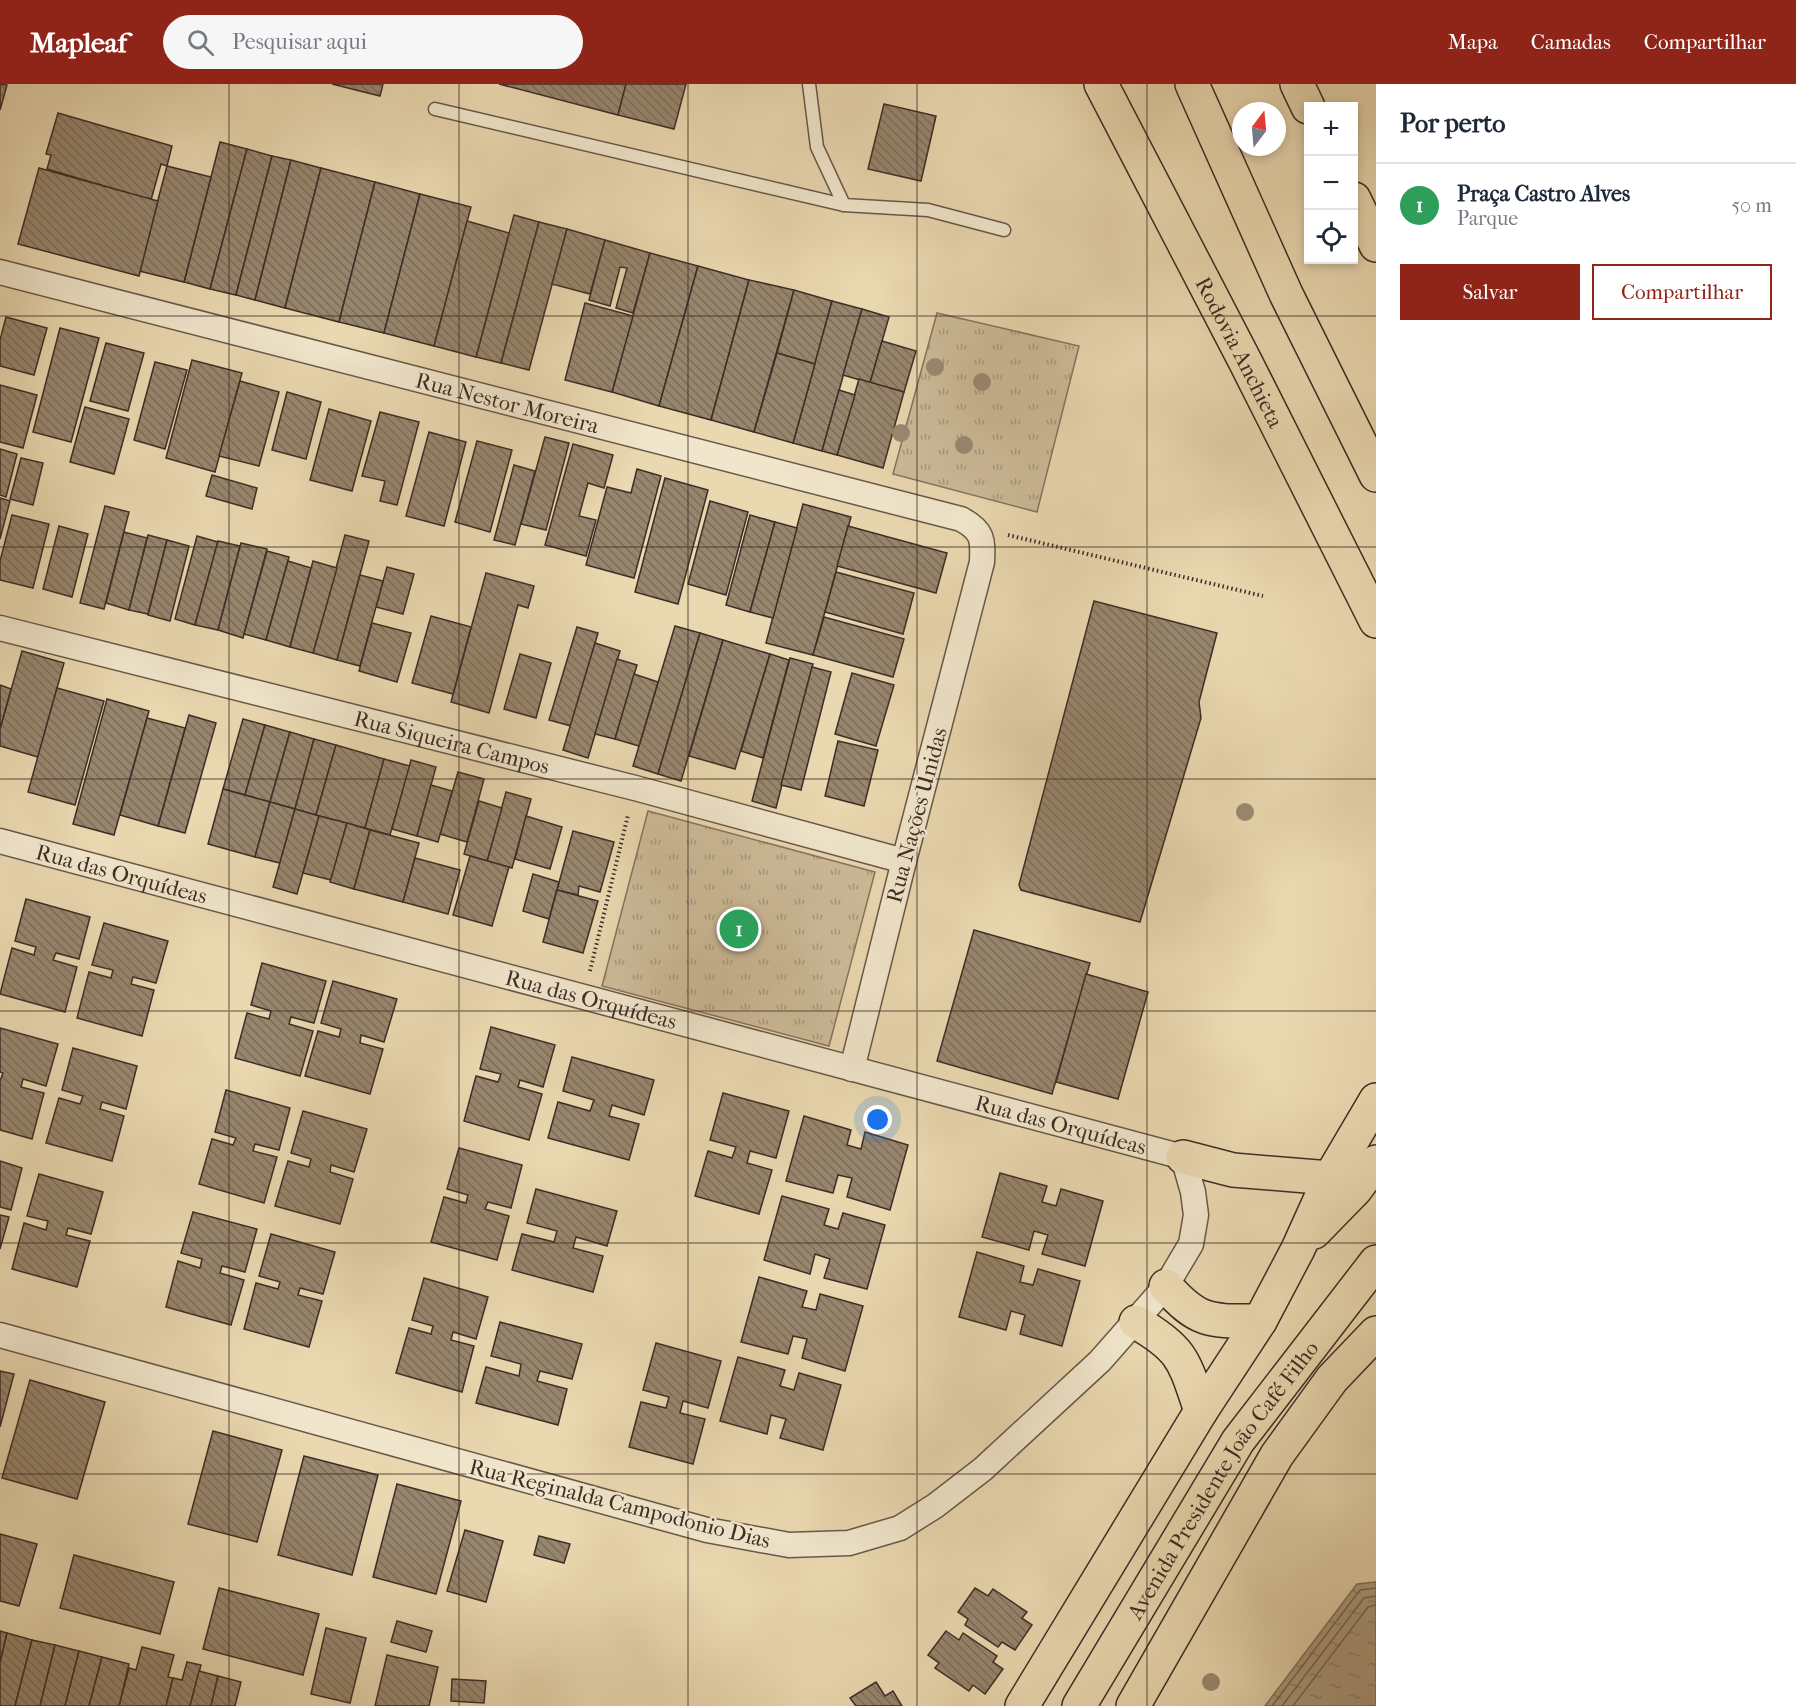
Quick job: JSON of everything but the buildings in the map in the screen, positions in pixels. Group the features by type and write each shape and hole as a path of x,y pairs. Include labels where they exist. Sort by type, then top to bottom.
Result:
{"main road":[{"name":"Rodovia Anchieta","path":"1101,84 1245,361 1376,621"},
{"path":"1192,84 1286,294 1376,475"},
{"path":"1297,84 1306,102"},
{"path":"1358,209 1376,244"},
{"path":"1022,1706 1201,1411 1260,1321 1298,1249 1330,1178 1376,1100"},
{"path":"1183,1157 1233,1170 1330,1178"},
{"path":"1298,1249 1355,1190 1376,1162"},
{"name":"Avenida Presidente João Café Filho","path":"1079,1706 1238,1441 1376,1262"},
{"path":"1166,1286 1184,1306 1202,1316 1220,1321 1260,1321"},
{"path":"1136,1322 1160,1336 1176,1351 1186,1365 1201,1411"},
{"path":"1133,1706 1277,1455 1332,1379 1376,1333"}],"street":[{"name":"Rua Nestor Moreira","path":"0,272 961,519 975,527"},
{"name":"Rua Nações Unidas","path":"852,1069 982,562 983,541 975,527"},
{"name":"Rua Siqueira Campos","path":"0,628 635,789 904,861"},
{"name":"Rua das Orquídeas","path":"0,841 1183,1157"},
{"name":"Rua Reginalda Campodonio Dias","path":"0,1335 707,1530 789,1545 849,1542 900,1528 935,1506 983,1469 1100,1361 1136,1322 1166,1286 1191,1244 1196,1215 1193,1192 1183,1157"}],"lane":[{"path":"809,84 817,147 844,205"},
{"path":"435,110 844,205 928,210 1004,230"}],"path":[{"path":"975,527 1263,596"},
{"path":"583,997 635,789"}],"green space":[{"path":"937,313 1079,346 1037,512 893,474"},
{"path":"648,811 875,872 829,1046 602,986"}],"water":[{"path":"1376,1582 1376,1706 1265,1706 1357,1584"}],"place":[{"name":"Praça Castro Alves","path":"739,929"}]}
